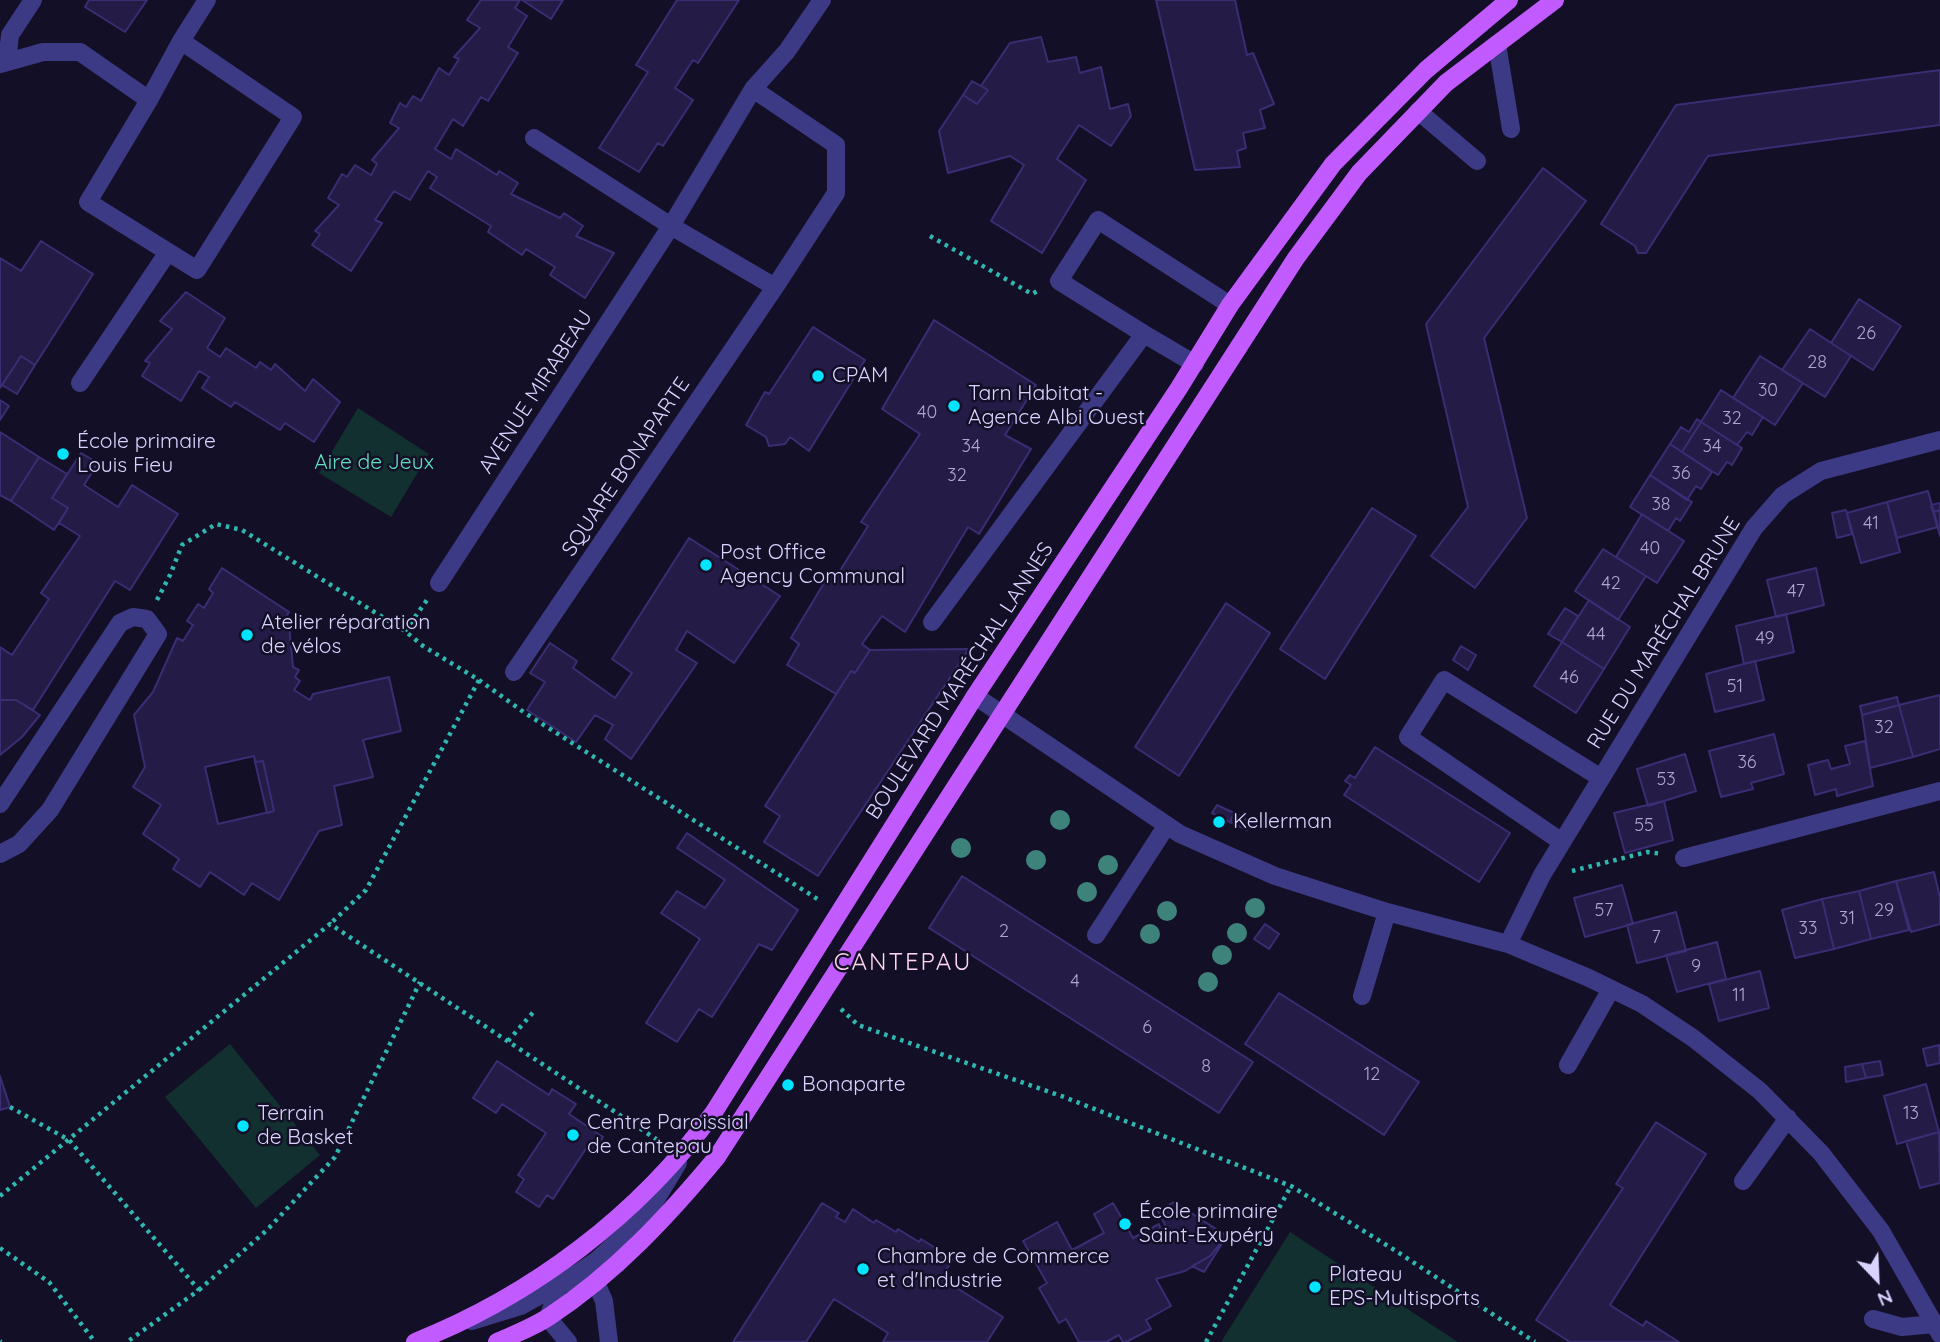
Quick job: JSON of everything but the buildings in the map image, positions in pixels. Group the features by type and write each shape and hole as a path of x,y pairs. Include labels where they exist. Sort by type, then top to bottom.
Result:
{"main road":[{"name":"BOULEVARD MARÉCHAL LANNES","path":"415,1342 455,1326 545,1274 636,1202 684,1150 727,1091 975,695 1195,364 1230,305 1333,164 1426,70 1509,0"},
{"path":"497,1342 548,1318 596,1283 673,1210 717,1157 1296,258 1359,173 1446,82 1555,0"}],"street":[{"path":"33,0 10,35 4,63 43,52 80,52 149,100"},
{"path":"181,41 293,117 197,270 88,202 181,41 208,0"},
{"path":"671,226 753,89 787,51 822,0"},
{"path":"1497,44 1511,129"},
{"name":"SQUARE BONAPARTE","path":"514,672 836,193 836,145 753,89"},
{"path":"1418,111 1477,161"},
{"path":"534,138 671,226 775,287"},
{"path":"1195,364 1059,281 1098,220 1230,305"},
{"name":"AVENUE MIRABEAU","path":"439,583 671,226"},
{"path":"80,383 168,252"},
{"path":"932,622 1144,334"},
{"name":"RUE DU MARÉCHAL BRUNE","path":"1508,944 1542,875 1754,528 1783,495 1821,471 1940,440"},
{"path":"0,804 120,623 133,617 147,620 158,634 50,810 19,844 0,855"},
{"path":"1562,842 1408,737 1444,680 1601,778"},
{"path":"975,695 1180,834 1275,876 1387,912 1508,944 1642,1004 1693,1038 1760,1091 1821,1153 1881,1231 1937,1329"},
{"path":"1684,858 1940,790"},
{"path":"1096,935 1167,825"},
{"path":"1362,996 1387,912"},
{"path":"1567,1065 1611,989"},
{"path":"1743,1181 1788,1118"},
{"path":"455,1326 521,1306 596,1261 647,1214 684,1150"},
{"path":"560,1284 596,1283 604,1301 609,1342"},
{"path":"560,1284 548,1318 568,1342"},
{"path":"1873,1319 1902,1327 1937,1329"}],"path":[{"path":"930,236 1032,294 1059,281"},
{"path":"147,620 182,545 216,524 242,530 405,631 423,646 479,680 525,713 823,903"},
{"path":"405,631 439,583"},
{"path":"0,1196 330,924 366,890 479,680"},
{"path":"1542,875 1559,874 1647,852 1684,858"},
{"path":"330,924 508,1041 684,1150"},
{"path":"127,1342 199,1290 267,1230 335,1157 420,982"},
{"path":"825,993 858,1025 1064,1097 1291,1186 1535,1342"},
{"path":"508,1041 536,1009"},
{"path":"10,1107 69,1140 199,1290"},
{"path":"1206,1342 1291,1186"},
{"path":"0,1248 49,1282 95,1342"}],"green space":[{"name":"Aire de Jeux","path":"358,408 429,454 391,517 319,473"},
{"name":"Terrain de Basket","path":"230,1044 320,1155 256,1208 165,1097"},
{"name":"Plateau EPS-Multisports","path":"1290,1232 1458,1342 1221,1342"}],"place":[{"name":"CPAM","path":"818,376"},
{"name":"Tarn Habitat - Agence Albi Ouest","path":"954,406"},
{"name":"École primaire Louis Fieu","path":"63,454"},
{"name":"Post Office Agency Communal","path":"706,565"},
{"name":"Atelier réparation de vélos","path":"247,635"},
{"name":"Kellerman","path":"1219,822"},
{"name":"Bonaparte","path":"788,1085"},
{"name":"Terrain de Basket","path":"243,1126"},
{"name":"Centre Paroissial de Cantepau","path":"573,1135"},
{"name":"École primaire Saint-Exupéry","path":"1125,1224"},
{"name":"Chambre de Commerce et d'Industrie","path":"863,1269"},
{"name":"Plateau EPS-Multisports","path":"1315,1287"}],"district":[{"name":"CANTEPAU","path":"903,963"}]}
